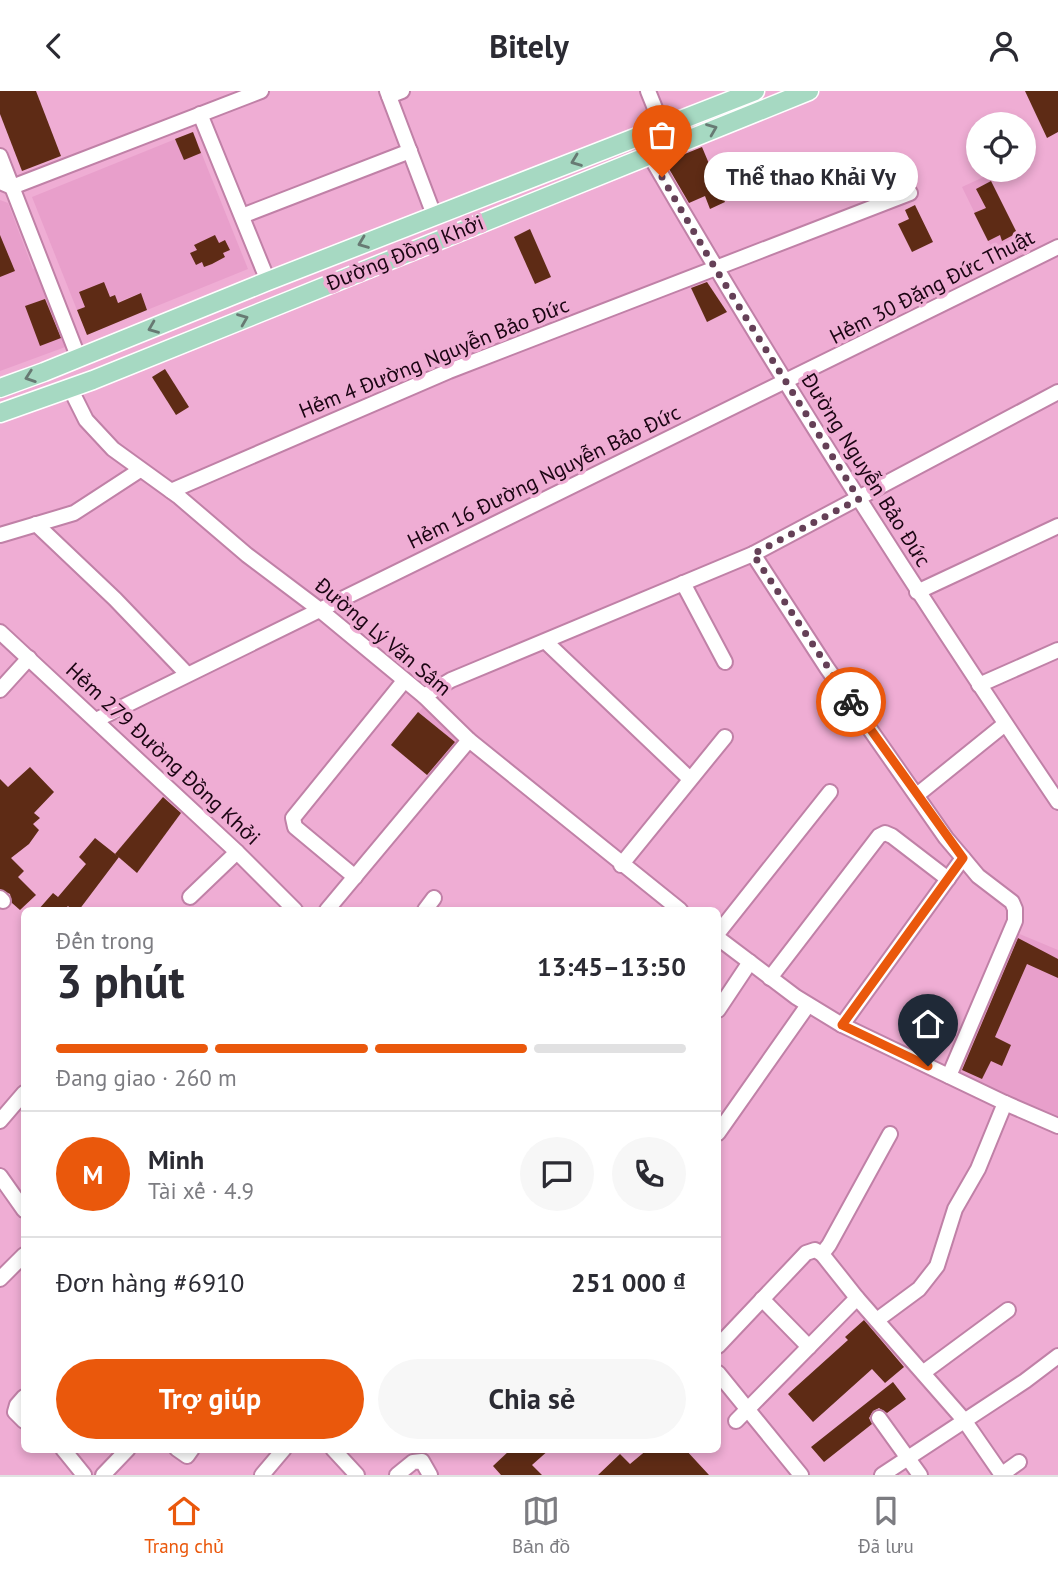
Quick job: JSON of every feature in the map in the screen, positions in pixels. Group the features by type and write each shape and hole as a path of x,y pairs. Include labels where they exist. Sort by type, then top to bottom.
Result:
{"main road":[{"name":"Đường Đồng Khởi","path":"0,388 79,359 434,215 755,91"},
{"name":"Đường Đồng Khởi","path":"0,413 89,381 808,91"},
{"path":"639,137 649,154"},
{"path":"79,359 89,381"},
{"path":"60,366 70,388"}],"street":[{"path":"6,184 261,91"},
{"path":"648,91 663,128"},
{"path":"393,93 410,151 434,215"},
{"path":"200,114 268,281"},
{"path":"242,216 410,151"},
{"name":"Đường Nguyễn Bảo Đức","path":"649,154 715,268 917,592 1058,802"},
{"path":"0,156 6,184 79,359"},
{"name":"Hẻm 4 Đường Nguyễn Bảo Đức","path":"171,491 449,371 910,193"},
{"name":"Hẻm 30 Đặng Đức Thuật","path":"787,383 1058,247"},
{"name":"Hẻm 16 Đường Nguyễn Bảo Đức","path":"96,720 531,504 787,383"},
{"name":"Đường Lý Văn Sâm","path":"70,388 93,428 113,449 171,491 247,555 320,610 424,696 469,740 676,907"},
{"path":"424,696 451,681 753,554 1058,392"},
{"path":"0,535 74,513 139,470"},
{"path":"36,524 115,599 187,674"},
{"path":"917,592 1058,526"},
{"path":"753,554 827,668 916,795 978,876 1012,902 1015,909 1015,921 949,1076"},
{"path":"683,583 725,663"},
{"name":"Hẻm 279 Đường Đồng Khởi","path":"0,632 237,852 292,907"},
{"path":"545,642 690,779"},
{"path":"979,685 1058,650"},
{"path":"0,690 29,658"},
{"path":"355,877 295,827 293,818 404,681"},
{"path":"916,795 1005,724"},
{"path":"621,865 725,737"},
{"path":"330,907 469,740"},
{"path":"721,929 830,792"},
{"path":"770,978 878,836 892,836 947,879"},
{"path":"190,897 237,852"},
{"path":"842,1025 963,858"},
{"path":"427,907 434,898"},
{"path":"721,941 808,1005 842,1025 1058,1126"},
{"path":"721,1006 750,962"},
{"path":"721,1129 808,1005"},
{"path":"0,1121 21,1096"},
{"path":"877,1320 919,1289 937,1266 955,1209 978,1169 1005,1103"},
{"path":"822,1254 859,1194 890,1135"},
{"path":"0,1176 21,1206"},
{"path":"721,1343 806,1253 815,1249 964,1420 1002,1475 1019,1462"},
{"path":"0,1279 21,1258"},
{"path":"736,1421 857,1298"},
{"path":"762,1299 809,1347"},
{"path":"923,1372 1007,1310"},
{"path":"883,1475 1026,1381 1058,1356"},
{"path":"721,1376 801,1475"},
{"path":"21,1400 15,1412 21,1418"},
{"path":"879,1419 920,1475"},
{"path":"66,1453 84,1475"},
{"path":"103,1475 124,1453"},
{"path":"262,1475 281,1453"},
{"path":"337,1453 357,1475"},
{"path":"397,1475 413,1462 422,1461 430,1475"}],"shaded area":[{"path":"193,132 248,269 147,310 140,293 118,302 114,295 77,310 32,197"},
{"path":"973,182 991,182 1026,252 1000,265 962,187"},
{"path":"0,200 8,203 33,269 37,267 68,346 0,371"},
{"path":"423,707 463,740 432,779 391,745"},
{"path":"1015,932 1058,950 1058,1118 957,1072"}],"building":[{"path":"0,91 36,91 61,156 22,171 0,114"},
{"path":"1025,91 1058,91 1058,132 1047,138"},
{"path":"193,132 201,153 184,160 175,139"},
{"path":"702,147 725,202 710,209 705,196 689,203 665,162"},
{"path":"992,182 1017,233 1002,241 1000,235 988,241 974,213 986,208 976,189"},
{"path":"915,205 933,242 912,252 898,224 909,219 905,210"},
{"path":"530,229 551,277 535,284 514,237"},
{"path":"0,235 15,271 0,277"},
{"path":"215,235 219,243 225,240 230,250 223,253 225,257 212,264 204,267 202,262 196,265 190,253 197,250 194,245"},
{"path":"104,282 110,297 115,295 118,303 141,293 147,310 87,335 77,310 85,307 79,292"},
{"path":"707,282 727,312 707,322 691,288"},
{"path":"45,299 61,338 40,346 25,306"},
{"path":"165,369 189,407 176,415 152,377"},
{"path":"418,712 455,742 427,775 391,745"},
{"path":"30,767 54,792 34,813 40,818 33,824 39,830 29,844 11,858 24,871 18,877 36,895 20,910 12,903 10,894 0,889 0,779 8,787"},
{"path":"163,797 181,813 137,873 115,854"},
{"path":"95,838 119,857 81,907 41,907 53,893 58,897 86,864 79,857"},
{"path":"1018,938 1058,959 1058,978 1027,964 995,1037 1011,1045 1002,1066 991,1061 982,1079 962,1070"},
{"path":"864,1320 904,1367 885,1383 872,1369 813,1422 788,1394 848,1340 845,1337"},
{"path":"893,1382 906,1399 887,1413 879,1408 873,1411 869,1418 872,1424 824,1462 811,1447"},
{"path":"507,1453 546,1453 532,1465 542,1475 501,1475 493,1466"},
{"path":"643,1453 689,1453 709,1475 598,1475 620,1454 630,1464"}],"way so far":[{"path":"662,177 715,268 859,499 753,554 851,702"}],"place":[{"name":"Thể thao Khải Vy","path":"662,177"}],"route":[{"path":"851,702 946,838 963,858 842,1025 928,1066"}]}
